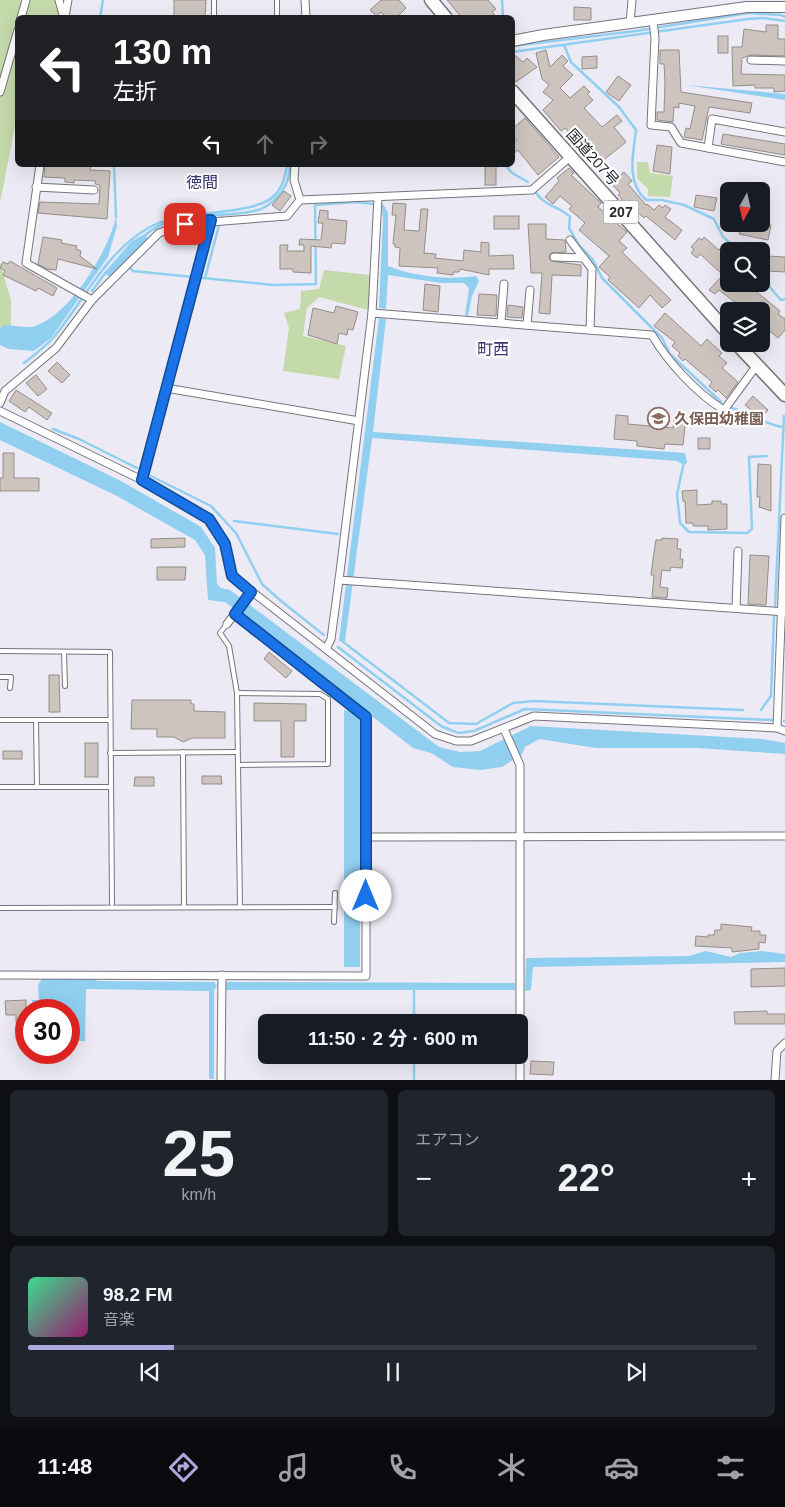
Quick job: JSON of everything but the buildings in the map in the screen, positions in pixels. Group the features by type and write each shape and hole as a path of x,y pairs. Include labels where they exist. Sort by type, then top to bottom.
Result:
{"highway":[{"path":"431,0 444,15"},
{"name":"国道207号","path":"515,94 720,324"},
{"path":"745,352 785,395"}],"street":[{"path":"22,15 26,0"},
{"path":"59,0 63,15"},
{"path":"65,15 68,0"},
{"path":"305,0 306,15"},
{"path":"630,24 632,0"},
{"path":"515,40 747,7 785,8"},
{"path":"653,21 655,38 651,125 671,127 680,143 785,162"},
{"path":"0,92 15,40"},
{"path":"751,60 785,61"},
{"path":"708,148 712,119 785,132"},
{"path":"0,403 5,391 56,348 89,298 127,265 159,233 185,224 214,220 287,216 300,200 532,190 571,156"},
{"path":"40,167 26,263 89,298"},
{"path":"294,167 294,180 300,200"},
{"path":"36,187 94,190"},
{"path":"326,649 331,639 341,580 359,421 376,313 376,207 378,197"},
{"path":"142,480 196,277 214,220"},
{"path":"570,240 592,269 590,330"},
{"path":"554,256 584,258"},
{"path":"501,322 504,284"},
{"path":"527,325 530,290"},
{"path":"376,313 652,335 663,354 712,403 724,410 757,366"},
{"path":"166,388 359,421"},
{"path":"0,411 142,480 209,519 225,544 232,576 250,595 326,649 435,734 456,741 471,742 534,716 777,728 785,730"},
{"path":"777,728 785,518"},
{"path":"736,608 738,551"},
{"path":"341,580 782,612"},
{"path":"227,624 250,595"},
{"path":"0,975 366,976 366,717 235,614"},
{"path":"504,730 520,765 520,1080"},
{"path":"366,837 785,836"},
{"path":"221,1080 222,975"},
{"path":"775,1080 777,1051 785,1044"}],"lane":[{"path":"214,0 214,15"},
{"path":"277,0 277,15"},
{"path":"227,624 220,633 229,646 236,693 240,907"},
{"path":"0,651 110,652 112,904"},
{"path":"64,652 65,686"},
{"path":"0,677 10,677 10,688"},
{"path":"236,693 320,694 328,699 328,764 238,765"},
{"path":"0,720 110,720"},
{"path":"36,720 37,787"},
{"path":"183,752 184,907"},
{"path":"110,753 238,752"},
{"path":"0,787 111,787"},
{"path":"334,922 335,893"},
{"path":"0,908 335,906"}],"green space":[{"path":"0,0 68,0 64,15 15,15 15,126 0,203"},
{"path":"637,162 648,162 650,173 673,176 670,197 648,196 648,189 637,178"},
{"path":"0,262 11,300 11,325 4,325 0,328"},
{"path":"324,270 370,275 368,310 319,297 307,308 303,336 346,346 339,379 283,371 289,328 284,313 300,309 301,291 319,289"}],"water":[{"path":"686,85 785,94 785,100"},
{"path":"383,204 388,213 388,266 431,277 476,276 479,281 472,296 468,316 465,315 469,288 464,283 441,283 388,275 386,309 379,308 383,218 381,206"},
{"path":"116,217 117,226 108,257 51,338 34,351 9,349 0,345 0,328 4,325 35,326 62,309 86,280 96,263 112,231"},
{"path":"145,234 148,240 110,277 104,273 132,241"},
{"path":"379,318 386,319 373,432 685,453 687,463 684,465 677,461 372,438 345,641 339,641"},
{"path":"0,422 121,481 201,527 215,548 217,584 221,588 230,590 439,747 460,752 480,751 531,726 762,739 785,743 785,754 698,748 596,748 539,739 525,747 522,754 502,767 480,770 453,767 431,753 413,748 225,602 208,600 205,555 195,540 117,496 0,440"},
{"path":"344,710 349,711 360,719 360,967 344,967"},
{"path":"706,951 731,957 740,953 762,951 785,954 785,962 533,967 531,990 525,991 526,958 689,956"},
{"path":"91,978 98,981 214,982 217,985 214,991 214,1079 209,1079 209,991 86,989 85,1041 80,1041 80,999 39,999 38,985 42,979"},
{"path":"226,982 515,983 515,990 225,990"}],"waterway":[{"path":"100,15 103,0"},
{"path":"502,0 503,15"},
{"path":"515,46 636,31 748,13 781,15 785,17"},
{"path":"515,52 748,19 764,18 785,21"},
{"path":"564,45 571,62 619,107 636,130 632,168 633,177 640,193 646,200 662,200 684,205 714,219 723,237 729,242"},
{"path":"114,167 116,217"},
{"path":"24,363 53,338 108,263 134,237 164,221 251,207 264,202 274,196 280,189 287,167"},
{"path":"143,237 155,228 183,218 258,210 275,200 284,188 290,167"},
{"path":"507,167 512,173 528,182"},
{"path":"536,193 544,201 570,217 569,228 579,245 593,260 602,278 662,338 670,354 721,402"},
{"path":"128,266 133,271 274,285 316,284 315,205 356,202 382,205"},
{"path":"205,278 222,214"},
{"path":"92,291 106,272"},
{"path":"770,287 781,300 785,299"},
{"path":"732,408 782,427"},
{"path":"775,606 784,416"},
{"path":"53,429 79,439 137,468"},
{"path":"684,462 677,494 680,523 689,532 747,533 752,529 749,457 767,456"},
{"path":"151,476 211,506 236,533 262,584 324,635"},
{"path":"234,521 338,534"},
{"path":"761,710 771,696 774,617"},
{"path":"342,641 449,723 476,724 513,703 534,701 743,710"},
{"path":"338,647 441,726 458,733 474,731 525,709 772,720"},
{"path":"414,990 414,1014"},
{"path":"414,1064 414,1080"}],"place":[{"name":"久保田幼稚園","path":"658,418"}],"district":[{"name":"徳間","path":"202,182"},
{"name":"町西","path":"493,349"}],"route":[{"path":"185,224 211,220 142,480 209,519 225,544 232,576 251,592 235,614 366,717 366,896"}]}
